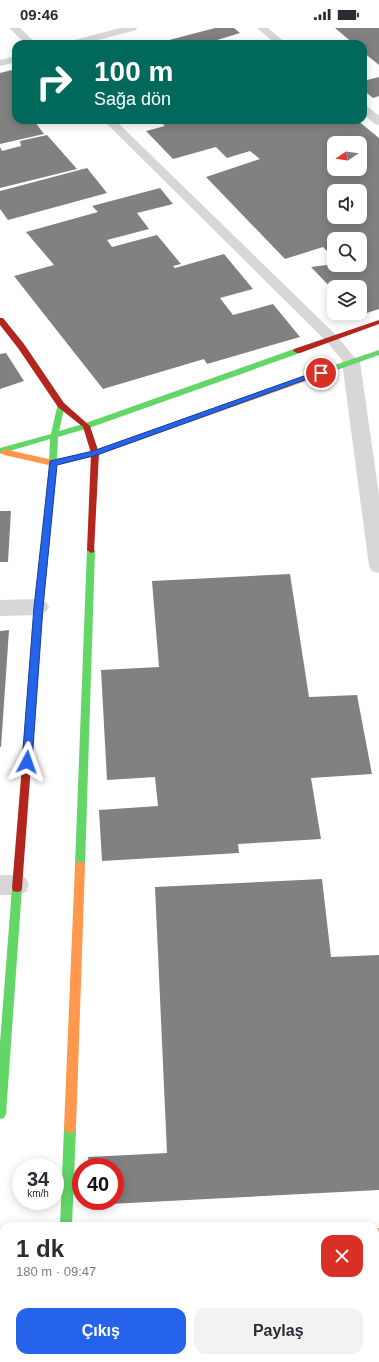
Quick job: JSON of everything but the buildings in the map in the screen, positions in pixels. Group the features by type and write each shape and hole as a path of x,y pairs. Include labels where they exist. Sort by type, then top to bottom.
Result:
{"street":[{"path":"0,320 21,346 61,405 86,426 95,453 66,1222"},
{"path":"0,451 86,426 379,322"},
{"path":"0,451 53,463 95,453 379,352"},
{"path":"351,362 379,566"},
{"path":"0,1114 9,885 39,607 53,463 54,436 61,405"},
{"path":"0,608 39,607"}],"lane":[{"path":"14,28 28,40"},
{"path":"86,40 132,28"},
{"path":"262,28 277,40"},
{"path":"0,63 12,59"},
{"path":"367,112 379,122"},
{"path":"113,124 332,339 351,362"}],"traffic: fast":[{"path":"0,451 86,426 297,351"},
{"path":"320,373 379,352"},
{"path":"36,643 53,463 54,436 61,405"},
{"path":"80,865 91,550"},
{"path":"0,1114 17,888"},
{"path":"66,1222 70,1128"}],"traffic: slow":[{"path":"4,452 53,463 95,453 320,373"},
{"path":"70,1128 80,865"}],"traffic: jam":[{"path":"0,320 21,346 61,405 86,426 95,453 91,550"},
{"path":"297,351 379,322"},
{"path":"17,888 36,643"}],"route":[{"path":"27,762 39,607 53,463 95,453 321,373"}]}
